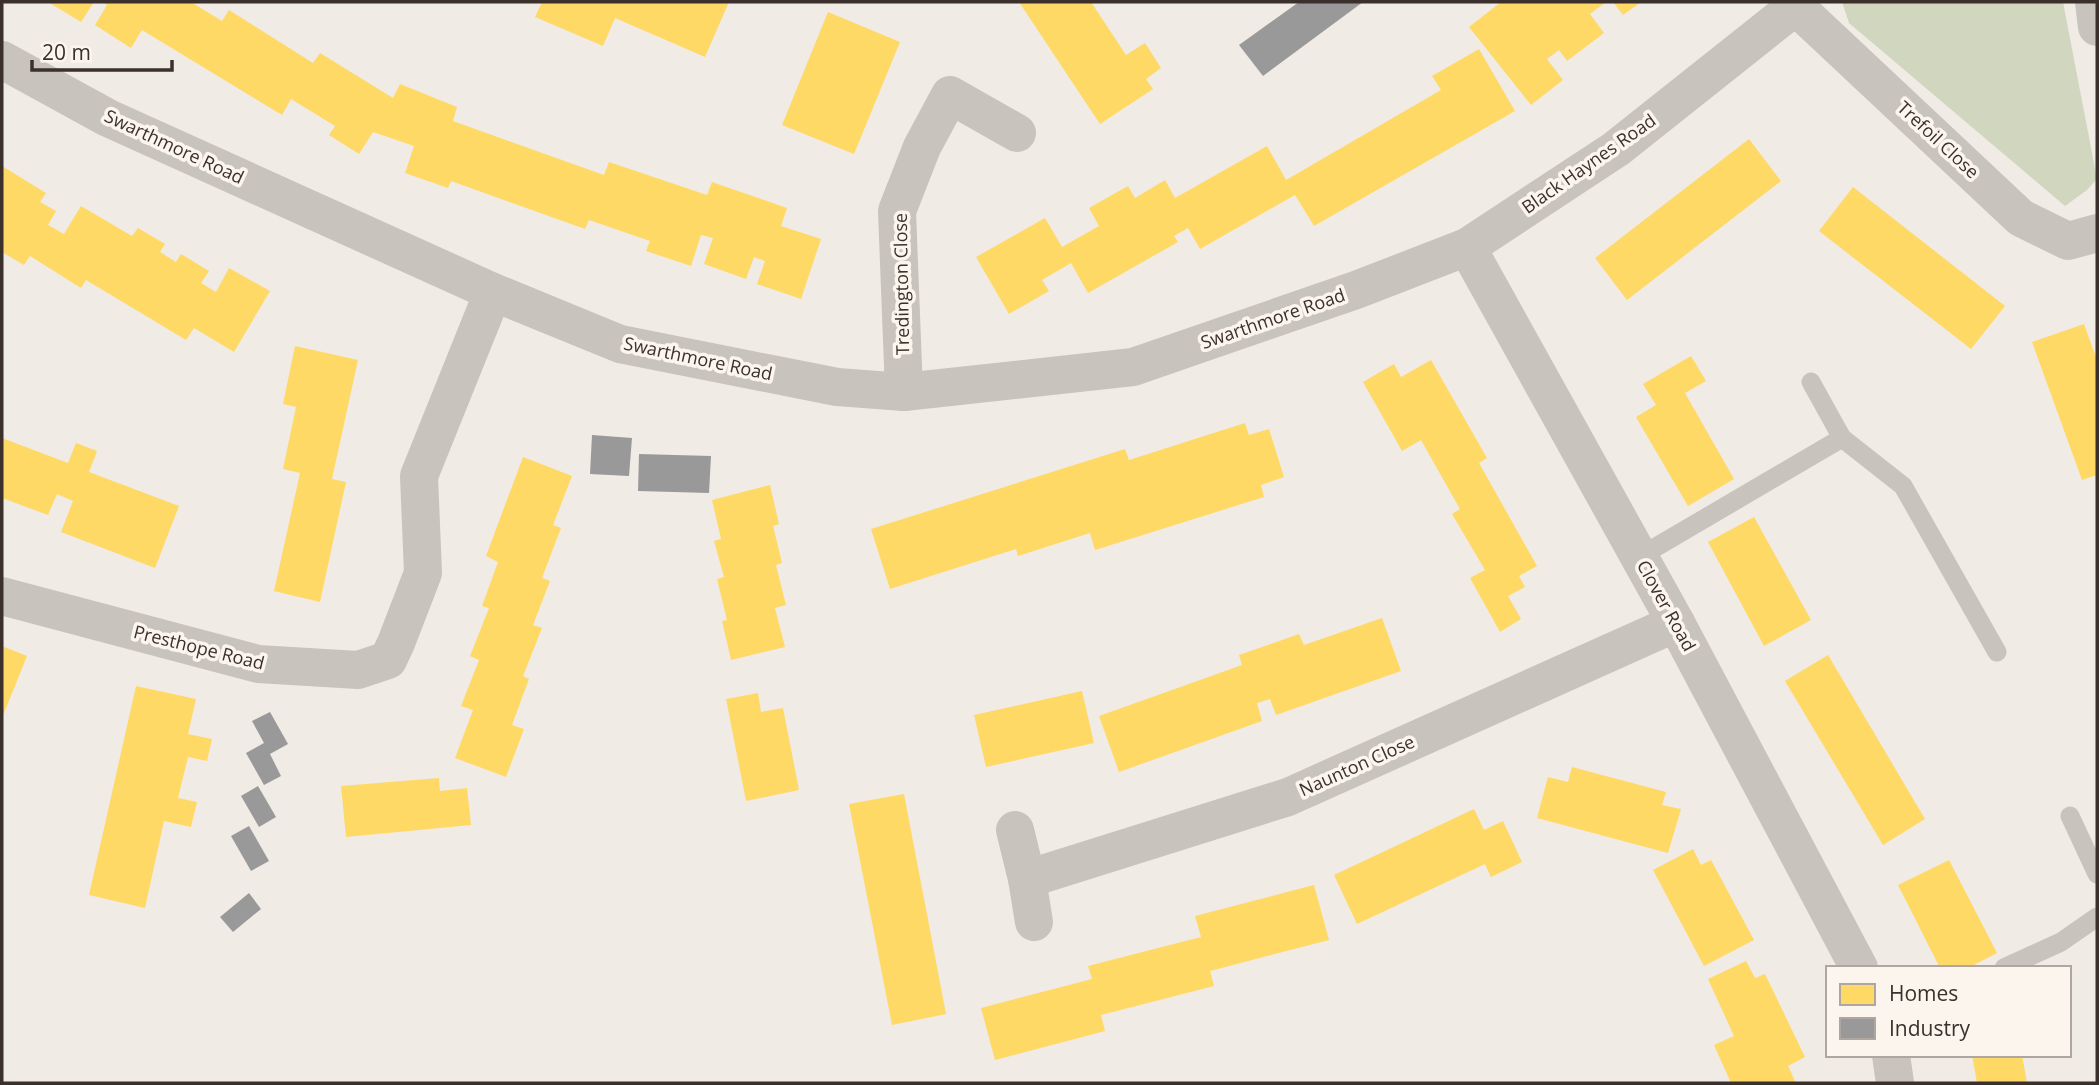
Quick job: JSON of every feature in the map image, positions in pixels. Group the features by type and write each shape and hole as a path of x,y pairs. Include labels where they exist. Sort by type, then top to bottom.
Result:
{"street":[{"path":"2094,2 2097,27"},
{"name":"Trefoil Close","path":"1798,4 2021,218 2068,241 2097,233"},
{"name":"Black Haynes Road","path":"1356,290 1468,247 1616,149 1798,4"},
{"name":"Swarthmore Road","path":"2,60 108,118 493,292 620,344 837,387 904,392 1133,367 1356,290"},
{"name":"Tredington Close","path":"904,392 897,211 922,147 950,95 1017,132"},
{"name":"Clover Road","path":"1468,247 1676,623 1858,966"},
{"name":"Presthope Road","path":"2,596 258,664 358,670 388,660 424,573 419,476 493,292"},
{"name":"Naunton Close","path":"1027,879 1288,797 1676,623"},
{"path":"1015,830 1034,922"},
{"path":"1891,1057 1895,1083"}],"lane":[{"path":"1811,382 1842,438 1903,486 1997,652"},
{"path":"1639,557 1842,438"},
{"path":"2070,816 2097,874"},
{"path":"2008,966 2061,942 2097,917"}],"green space":[{"path":"1842,2 2063,2 2097,179 2065,206 1849,23"}],"building: Homes":[{"path":"48,2 94,2 81,22"},
{"path":"103,2 191,2 222,21 229,10 313,63 320,53 393,98 400,84 457,107 453,121 604,175 609,162 707,195 712,182 787,208 781,226 821,239 801,299 757,284 765,261 754,257 746,279 704,264 713,238 701,235 691,266 646,251 650,241 589,220 585,229 451,181 448,188 405,173 414,146 373,132 359,154 329,135 335,126 291,99 282,115 142,30 131,48 95,25 107,5"},
{"path":"542,2 729,2 705,57 615,18 603,46 535,17"},
{"path":"1019,2 1091,2 1126,55 1145,43 1161,68 1146,79 1153,89 1100,124"},
{"path":"1501,2 1606,2 1590,14 1604,33 1567,61 1559,50 1547,59 1563,80 1531,105 1469,27"},
{"path":"1613,2 1641,2 1623,15"},
{"path":"828,12 900,42 854,154 782,125"},
{"path":"1479,49 1515,111 1314,226 1295,195 1200,249 1188,228 1174,236 1178,242 1088,293 1071,263 1042,280 1049,291 1009,314 976,257 1045,218 1062,247 1099,226 1089,208 1128,186 1135,198 1165,180 1175,198 1267,146 1286,180 1441,90 1432,76"},
{"path":"1749,139 1781,181 1627,300 1595,258"},
{"path":"2,166 46,193 40,202 56,211 48,225 64,234 81,206 132,236 138,228 165,244 160,252 176,262 181,254 209,271 201,283 216,292 229,268 270,291 234,352 194,328 186,340 86,280 81,288 30,256 24,265 2,252"},
{"path":"1853,187 2005,306 1971,349 1819,231"},
{"path":"2084,324 2097,360 2097,475 2082,480 2032,342"},
{"path":"295,346 358,360 332,479 346,482 320,602 274,591 300,473 283,469 296,407 283,404"},
{"path":"1691,356 1706,381 1685,393 1734,479 1688,506 1636,417 1656,405 1643,384"},
{"path":"1431,360 1487,458 1479,463 1537,566 1519,576 1525,587 1508,596 1521,619 1500,632 1470,578 1485,570 1452,514 1460,509 1421,440 1402,451 1363,382 1394,364 1401,377"},
{"path":"1245,423 1249,435 1269,429 1284,477 1261,485 1264,497 1095,550 1090,533 1018,556 1016,549 890,589 871,529 1125,449 1129,460"},
{"path":"2,438 68,463 76,443 97,451 89,472 179,506 155,568 61,532 73,501 57,494 48,515 2,498"},
{"path":"523,457 572,476 553,525 561,528 542,578 550,581 533,625 542,628 523,676 529,679 512,725 524,729 506,777 455,758 473,710 461,706 479,660 470,656 489,608 482,606 498,562 486,556"},
{"path":"770,485 779,524 773,526 782,563 776,565 786,605 775,608 785,647 731,660 722,621 727,620 717,579 724,577 714,541 721,539 712,500"},
{"path":"1754,517 1811,620 1764,646 1708,542"},
{"path":"1382,618 1401,671 1276,715 1270,699 1257,703 1262,721 1119,772 1099,716 1242,665 1239,655 1299,634 1304,645"},
{"path":"2,646 27,656 2,718"},
{"path":"1828,655 1925,819 1883,845 1785,681"},
{"path":"136,686 196,699 188,734 212,739 207,761 188,757 178,798 197,802 191,827 164,821 145,908 89,895"},
{"path":"1082,691 1094,743 986,767 974,715"},
{"path":"758,693 761,712 783,708 799,790 746,801 726,699"},
{"path":"1572,767 1666,792 1662,805 1681,809 1668,853 1537,818 1548,777 1568,782"},
{"path":"439,778 440,791 467,788 471,825 346,837 341,786"},
{"path":"904,794 946,1014 892,1025 849,804"},
{"path":"1474,809 1484,830 1503,821 1522,862 1491,877 1485,864 1357,924 1334,875"},
{"path":"1693,849 1701,865 1711,860 1754,940 1704,966 1653,870"},
{"path":"1949,860 1997,953 1972,966 1939,966 1898,885"},
{"path":"1314,885 1329,940 1210,971 1214,986 1101,1015 1105,1031 995,1060 981,1008 1092,979 1088,966 1201,937 1195,916"},
{"path":"1746,961 1755,978 1765,974 1805,1057 1788,1066 1796,1083 1731,1083 1714,1045 1734,1036 1708,979"},
{"path":"1972,1057 2022,1057 2027,1083 1977,1083"}],"building: Industry":[{"path":"1299,2 1363,2 1263,76 1239,45"},
{"path":"592,435 632,438 629,476 590,474"},
{"path":"639,454 711,456 709,493 638,491"},
{"path":"270,712 288,744 270,754 281,776 264,785 246,753 264,743 252,721"},
{"path":"258,786 276,817 259,827 241,796"},
{"path":"249,826 269,861 251,871 231,836"},
{"path":"249,893 261,909 233,932 220,917"}]}
